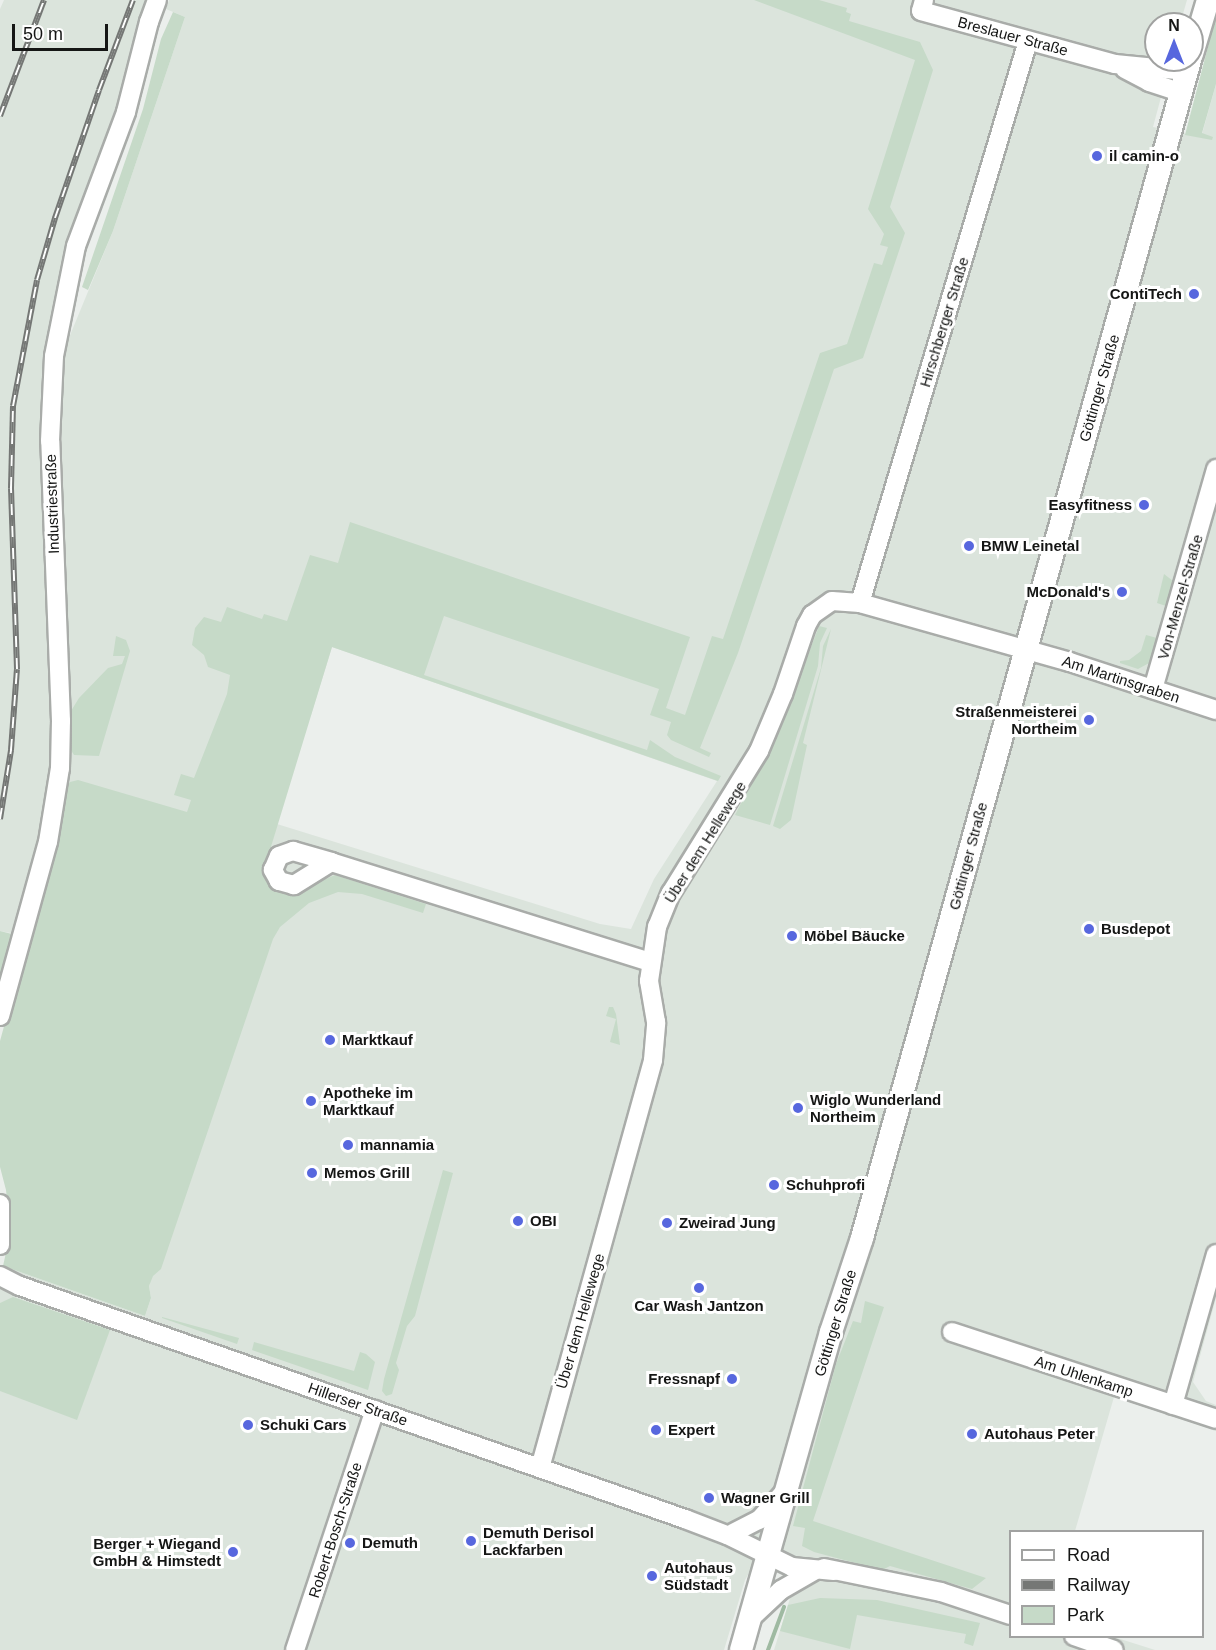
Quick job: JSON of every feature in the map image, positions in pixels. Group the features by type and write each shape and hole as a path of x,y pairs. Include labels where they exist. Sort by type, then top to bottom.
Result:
{"main road":[{"name":"Göttinger Straße","path":"741,1650 786,1489 865,1227 1186,72"}],"street":[{"name":"Industriestraße","path":"0,1016 48,842 60,768 62,721 50,441 56,346 76,246 126,112 149,22 158,0"},
{"name":"Breslauer Straße","path":"924,0 921,11 1115,64 1144,66"},
{"name":"Hirschberger Straße","path":"860,603 1028,41"},
{"name":"Von-Menzel-Straße","path":"1153,689 1216,469"},
{"name":"Über dem Hellewege","path":"540,1468 653,1060 656,1022 651,1001 650,962 657,927 665,904 759,751 787,684 809,620 820,608 832,601 860,603 1025,650"},
{"name":"Am Martinsgraben","path":"1025,650 1216,710"},
{"path":"331,862 650,962"},
{"path":"0,1204 0,1245"},
{"path":"1173,1405 1216,1254"},
{"name":"Hillerser Straße","path":"0,1276 20,1286 725,1532 769,1552"},
{"name":"Am Uhlenkamp","path":"952,1332 1216,1419"},
{"name":"Robert-Bosch-Straße","path":"295,1650 375,1410"},
{"path":"725,1532 759,1520 786,1489"},
{"path":"769,1552 792,1567 834,1571"},
{"path":"769,1552 834,1571 941,1592 1009,1614"},
{"path":"750,1619 781,1590 814,1570"},
{"path":"1080,1638 1114,1650"}],"shaded area":[{"path":"4,0 150,0 108,132 68,245 52,316 42,392 55,696 49,800 16,934 0,931 0,9"},
{"path":"169,0 1187,0 1184,12 1144,12 1144,72 1168,72 1153,127 1212,139 1202,134 1216,84 1216,1298 1193,1382 1206,1401 1216,1405 1216,1431 1114,1397 1075,1530 1009,1530 1009,1638 1117,1638 1155,1650 774,1650 800,1566 764,1547 745,1580 724,1650 0,1650 0,1265 145,1316 151,1298 149,1286 277,824 600,924 631,929 654,879 717,781 332,647 311,715 212,848 61,816 69,747 58,429 59,393 66,345 113,231 185,17 166,9"}],"green space":[{"path":"754,0 819,0 847,8 846,12 851,14 849,21 920,42 933,70 890,207 905,233 863,358 834,369 738,653 700,748 711,753 709,757 671,740 667,735 671,722 650,715 659,689 444,616 424,675 647,750 650,740 675,757 721,776 718,781 332,647 263,873 272,885 282,892 300,890 335,875 426,904 423,913 362,894 338,892 309,903 280,927 273,939 161,1269 153,1276 149,1286 151,1298 145,1316 3,1266 9,1239 9,1221 6,1190 0,1167 0,1041 56,836 65,789 70,782 78,780 187,812 191,800 174,795 181,774 194,778 227,694 230,675 208,667 204,655 192,645 195,628 204,617 221,622 227,607 262,619 264,614 287,621 310,555 338,563 350,522 690,637 666,708 685,715 712,636 723,639 820,353 847,344 874,263 882,265 888,247 880,245 884,234 868,209 915,60"},
{"path":"173,12 185,17 113,231 88,290 82,287 143,109 161,39"},
{"path":"1216,16 1216,84 1202,133 1213,137 1212,140 1185,135 1201,72 1204,72 1204,62"},
{"path":"1164,574 1173,581 1166,606 1157,603"},
{"path":"819,626 827,628 820,643 818,666 770,825 735,815 783,721"},
{"path":"831,629 803,743 807,745 791,820 780,829 773,826 821,668 823,646"},
{"path":"1146,635 1157,638 1151,662 1138,669 1120,663 1120,661 1129,660 1141,651"},
{"path":"116,636 126,640 130,651 99,756 74,755 69,747 71,711 79,698 108,668 122,664 125,656 113,656"},
{"path":"0,931 16,935 0,992"},
{"path":"609,1007 613,1007 616,1014 620,1045 610,1042 616,1019 606,1016"},
{"path":"443,1170 453,1173 415,1316 407,1326 396,1363 399,1370 392,1394 386,1396 382,1391 384,1379"},
{"path":"13,1297 110,1330 77,1420 0,1391 0,1303"},
{"path":"865,1301 884,1307 813,1521 986,1578 972,1589 890,1566 882,1570 814,1552 802,1546 805,1528 793,1526 836,1364 853,1321 861,1323"},
{"path":"162,1317 239,1338 237,1344"},
{"path":"254,1342 354,1371 360,1352 366,1354 375,1362 368,1390 252,1350"},
{"path":"820,1598 877,1600 980,1623 973,1646 964,1643 966,1634 857,1615 850,1649 780,1631 788,1605"}],"waterway":[{"path":"768,1650 784,1607"}],"railway":[{"path":"0,116 44,0"},
{"path":"0,819 11,750 17,669 11,488 13,406 37,280 55,218 133,0"}],"place":[{"name":"il camin-o","path":"1097,156"},
{"name":"ContiTech","path":"1194,294"},
{"name":"Easyfitness","path":"1144,505"},
{"name":"BMW Leinetal","path":"969,546"},
{"name":"McDonald's","path":"1122,592"},
{"name":"Straßenmeisterei Northeim","path":"1089,720"},
{"name":"Busdepot","path":"1089,929"},
{"name":"Möbel Bäucke","path":"792,936"},
{"name":"Marktkauf","path":"330,1040"},
{"name":"Apotheke im Marktkauf","path":"311,1101"},
{"name":"Wiglo Wunderland Northeim","path":"798,1108"},
{"name":"mannamia","path":"348,1145"},
{"name":"Memos Grill","path":"312,1173"},
{"name":"Schuhprofi","path":"774,1185"},
{"name":"OBI","path":"518,1221"},
{"name":"Zweirad Jung","path":"667,1223"},
{"name":"Car Wash Jantzon","path":"699,1288"},
{"name":"Fressnapf","path":"732,1379"},
{"name":"Schuki Cars","path":"248,1425"},
{"name":"Expert","path":"656,1430"},
{"name":"Autohaus Peter","path":"972,1434"},
{"name":"Wagner Grill","path":"709,1498"},
{"name":"Demuth Derisol Lackfarben","path":"471,1541"},
{"name":"Demuth","path":"350,1543"},
{"name":"Berger + Wiegand GmbH & Himstedt","path":"233,1552"},
{"name":"Autohaus Südstadt","path":"652,1576"}]}
